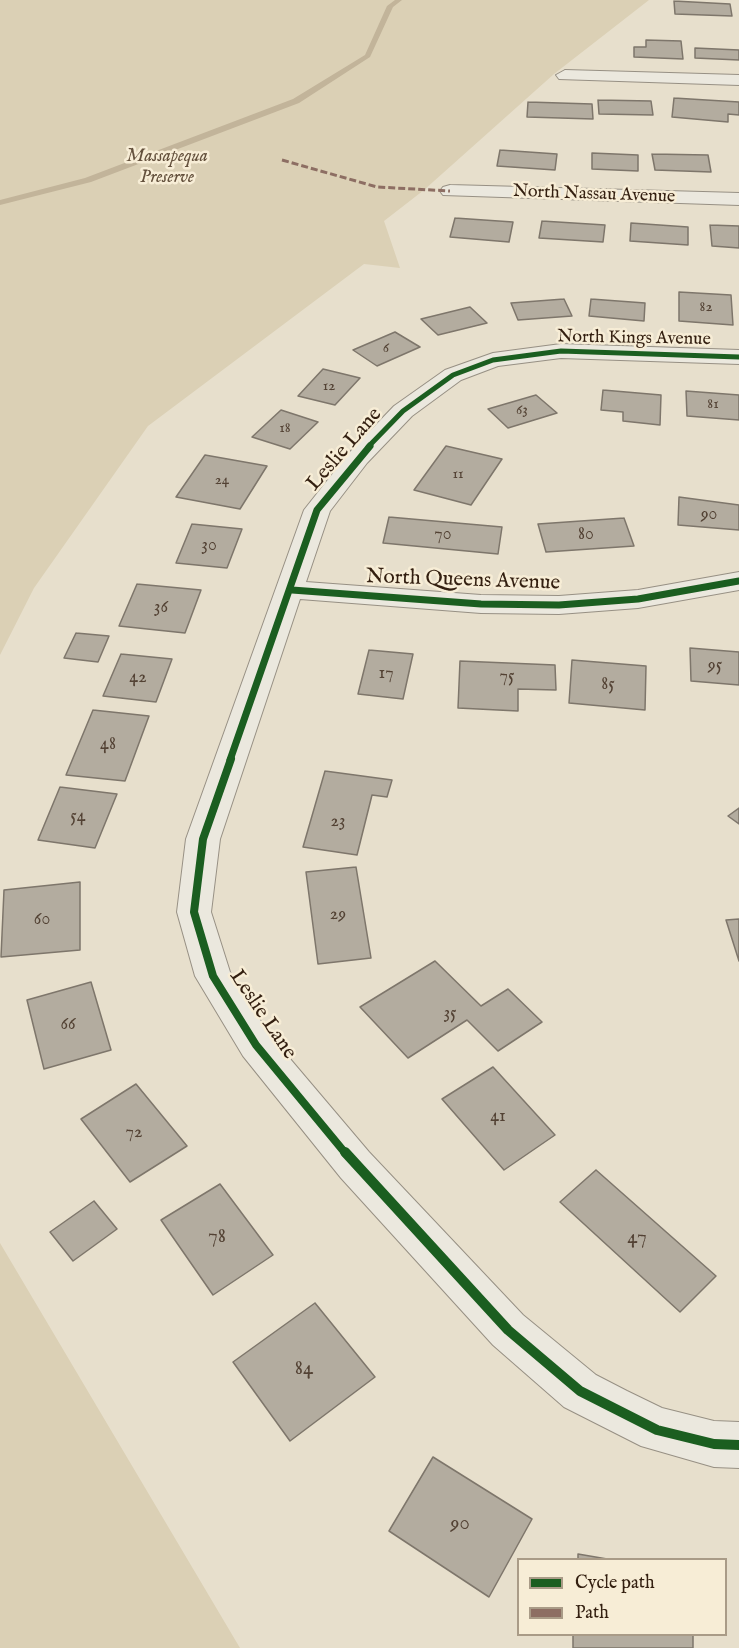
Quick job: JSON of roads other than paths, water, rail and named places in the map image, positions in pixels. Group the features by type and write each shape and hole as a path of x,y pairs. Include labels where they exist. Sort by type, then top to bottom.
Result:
{"street":[{"path":"566,75 739,80"},
{"name":"North Nassau Avenue","path":"450,190 739,199"},
{"name":"North Kings Avenue","path":"493,360 561,351 739,357"},
{"name":"Leslie Lane","path":"493,360 453,375 424,393 403,411 358,458 317,510 292,590 203,839 194,912 213,976 256,1045 355,1165 508,1330 580,1391 657,1430 714,1444 739,1445"},
{"name":"North Queens Avenue","path":"292,590 481,604 559,604 638,599 739,581"}],"waterway":[{"path":"0,203 88,180 296,101 368,56 390,6 399,0"}],"park label":[{"name":"Massapequa Preserve","path":"167,167"}]}
